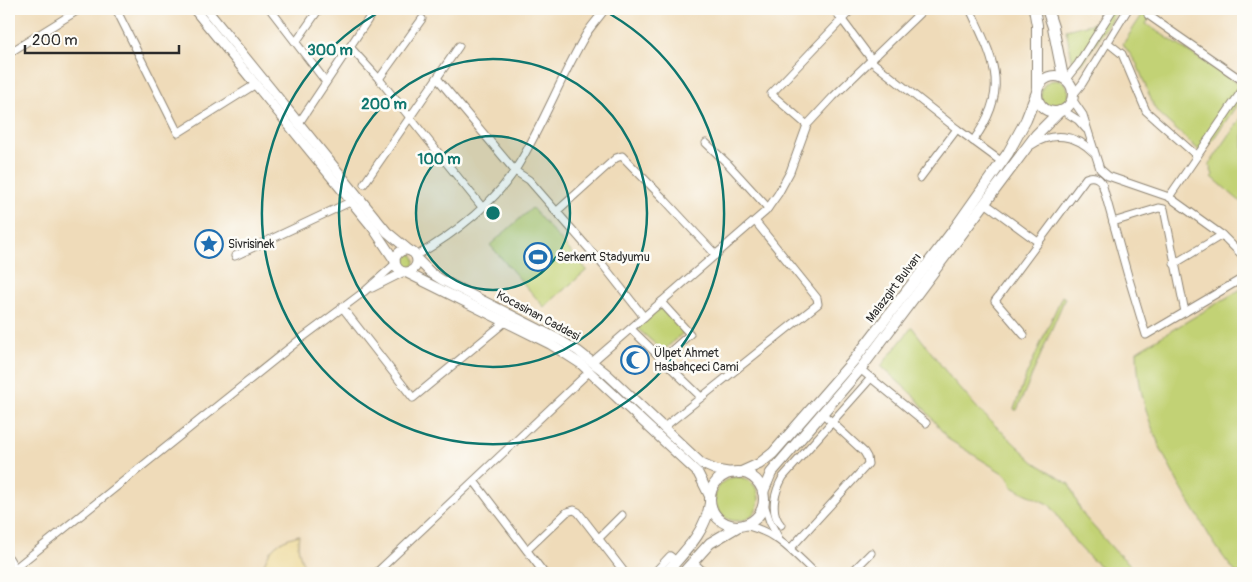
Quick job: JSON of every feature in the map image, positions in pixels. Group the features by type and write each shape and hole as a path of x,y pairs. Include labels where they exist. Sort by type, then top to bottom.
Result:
{"highway":[{"path":"1034,9 1037,25 1038,99 1044,108 1050,111 1061,111 1069,106 1073,97 1072,88 1065,78 1047,9"},
{"path":"1037,90 1040,82 1049,76 1065,78"},
{"name":"Malazgirt Bulvarı","path":"737,473 759,464 773,454 854,360 955,228 1002,162 1022,130 1037,90"},
{"name":"Malazgirt Bulvarı","path":"763,497 771,473 860,369 1036,135 1061,111"},
{"path":"666,573 702,530 713,488 718,480 726,475 737,473 748,475 756,480 763,497 759,514 752,521 710,544 683,573"},
{"path":"710,499 713,510 722,521 730,525 742,525"}],"main road":[{"path":"194,9 379,237 395,262 397,269 405,272 416,268 414,255 404,250 398,253 395,262"},
{"name":"Kocasinan Caddesi","path":"208,9 387,232 414,255 431,273 558,339 663,428 702,464 716,470 737,473"},
{"name":"Kocasinan Caddesi","path":"405,272 591,366 698,473 710,499"}],"street":[{"path":"9,53 80,9"},
{"path":"116,9 178,133 256,84"},
{"path":"270,9 326,82"},
{"path":"296,42 319,9"},
{"path":"299,123 374,9"},
{"path":"414,255 455,231 482,207 515,171 585,35 605,9"},
{"path":"834,9 872,61 957,129 1002,162"},
{"path":"807,125 771,94 852,9"},
{"path":"376,573 474,481 631,328 768,208 790,172 807,125 833,97 924,9"},
{"path":"970,9 990,52 995,67 996,81 994,98 989,114 984,127 973,141"},
{"path":"1065,78 1078,64 1113,9"},
{"path":"1128,9 1073,97 1080,108 1100,169 1108,176 1169,197 1222,235 1243,256"},
{"path":"1148,15 1243,81"},
{"path":"379,79 422,19"},
{"path":"1107,42 1122,54 1146,111 1198,156"},
{"path":"350,46 379,79 482,207"},
{"path":"364,184 459,46"},
{"path":"437,78 515,171 529,180 606,268 644,317"},
{"path":"1169,197 1243,89"},
{"path":"1061,111 1078,120 1089,134"},
{"path":"920,178 957,129"},
{"path":"1024,151 1044,138 1063,136 1080,141 1096,155"},
{"path":"706,143 768,208"},
{"path":"556,212 616,158 622,156 716,255"},
{"path":"1097,178 1103,172"},
{"path":"1024,335 995,301 1086,178 1092,176 1097,178 1103,185 1146,335 1243,278"},
{"path":"235,256 350,202"},
{"path":"985,203 1038,242"},
{"path":"1113,222 1163,208 1185,312"},
{"path":"663,428 818,302 817,298 755,221"},
{"path":"1174,264 1222,235"},
{"path":"9,558 12,571 342,307 365,291 395,262"},
{"path":"365,291 405,272"},
{"path":"661,302 690,334 662,359"},
{"path":"342,307 413,398 505,322"},
{"path":"631,328 701,397"},
{"path":"860,369 926,423"},
{"path":"781,526 774,507 775,496 786,472 871,378"},
{"path":"790,549 867,466 868,460 864,452 822,414"},
{"path":"474,481 544,573"},
{"path":"763,497 770,522 781,541"},
{"path":"527,550 567,512 572,510 578,512 625,573"},
{"path":"598,539 622,515"},
{"path":"742,525 762,530 781,541 815,573"},
{"path":"851,573 871,553"},
{"path":"654,573 670,556 676,562"},
{"path":"693,562 706,573"}],"green space":[{"path":"1107,9 1118,9 1083,63 1076,65 1073,63 1066,30 1098,22"},
{"path":"1146,9 1155,9 1146,24 1243,87 1243,96 1203,154 1158,113 1137,64 1123,44"},
{"path":"1055,80 1065,84 1069,94 1065,104 1055,108 1045,104 1041,94 1045,84"},
{"path":"1243,115 1243,204 1212,177 1212,167 1209,165"},
{"name":"Serkent Stadyumu","path":"532,208 587,270 544,307 490,245"},
{"path":"406,252 412,255 415,261 412,267 406,270 400,267 397,261 400,255"},
{"path":"1243,288 1243,573 1236,573 1211,538 1174,475 1155,436 1142,394 1138,373 1137,351"},
{"path":"1062,296 1065,298 1017,410 1015,410 1026,376"},
{"path":"661,307 685,331 663,351 637,328"},
{"path":"912,327 950,377 980,411 1034,462 1069,484 1085,517 1115,551 1140,573 1109,573 1090,558 1076,543 1050,505 1012,487 1006,475 948,439 916,398 881,366"},
{"path":"733,477 741,477 753,483 759,499 753,515 741,521 733,521 721,515 715,503 715,495 721,483"}],"sand":[{"path":"299,535 300,555 309,573 255,573 264,564 276,545"}],"place":[{"name":"Sivrisinek","path":"209,244"},
{"name":"Serkent Stadyumu","path":"538,257"},
{"name":"Ülpet Ahmet Hasbahçeci Cami","path":"635,360"}]}
